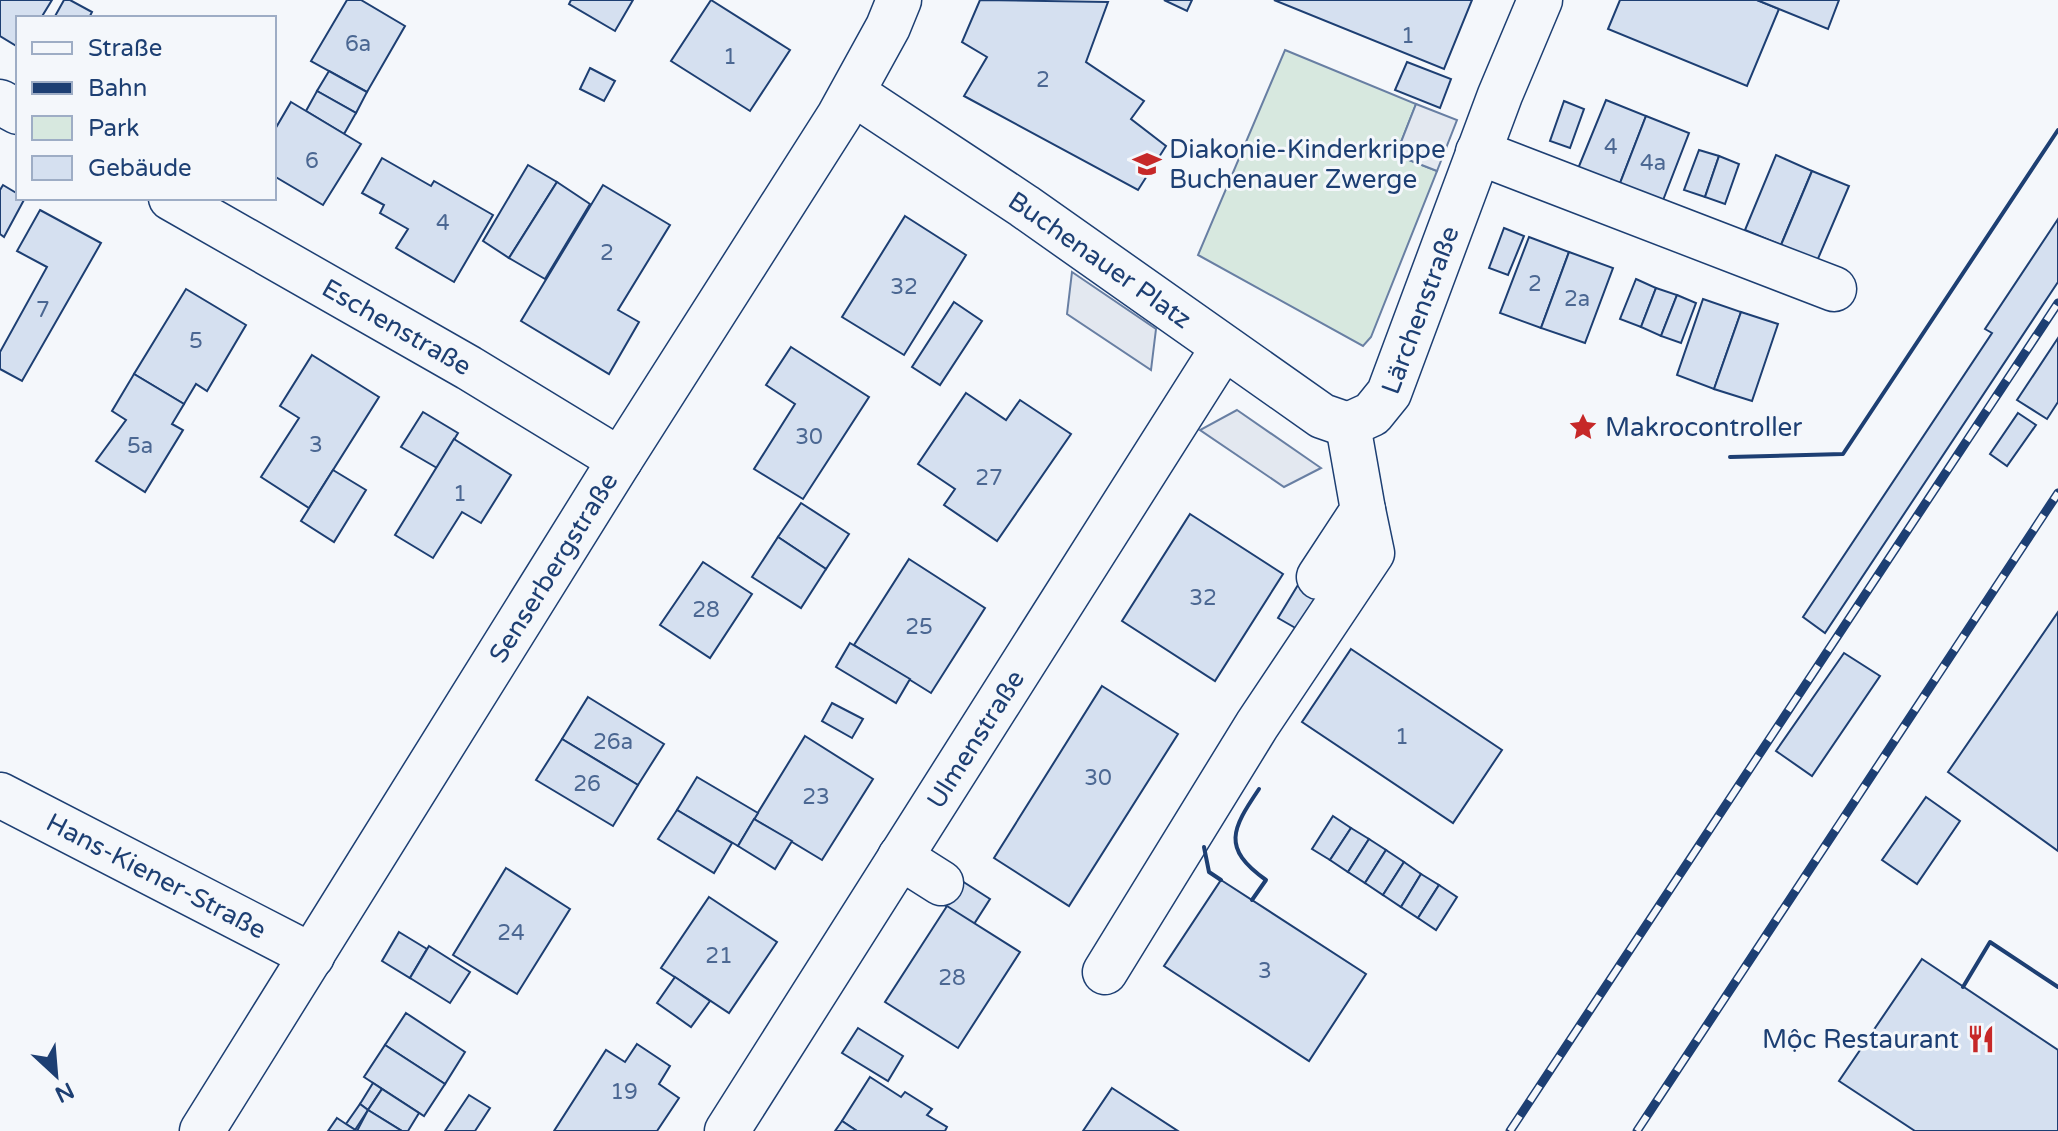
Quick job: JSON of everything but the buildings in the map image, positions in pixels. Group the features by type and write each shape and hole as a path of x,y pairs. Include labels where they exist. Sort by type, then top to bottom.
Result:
{"street":[{"name":"Senserbergstraße","path":"202,1131 853,93 899,0"},
{"name":"Lärchenstraße","path":"1348,425 1372,414 1389,393 1478,152 1540,0"},
{"name":"Buchenauer Platz","path":"853,93 1024,206 1322,416 1348,425"},
{"path":"1478,152 1834,289"},
{"name":"Eschenstraße","path":"175,200 469,368 620,460"},
{"name":"Ulmenstraße","path":"727,1131 1223,348"},
{"path":"1105,972 1257,725 1372,553 1348,425"},
{"path":"1319,577 1363,510"},
{"name":"Hans-Kiener-Straße","path":"0,795 312,956"},
{"path":"900,857 941,883"}],"green space":[{"path":"1285,50 1416,104 1396,155 1437,171 1371,337 1363,346 1198,255"}],"shaded area":[{"path":"1416,104 1457,120 1437,171 1396,155"},
{"path":"1072,272 1156,329 1151,370 1067,314"},
{"path":"1237,410 1321,468 1284,487 1200,430"}],"railway":[{"path":"1510,1131 2058,303"},
{"path":"1637,1131 2058,493"}],"wall":[{"path":"1730,457 1843,454 2058,130"},
{"path":"1252,900 1266,880 1242,858 1236,838 1242,816 1259,789"},
{"path":"1204,847 1209,872 1221,880"},
{"path":"1963,987 1990,942 2058,987"}],"place":[{"name":"Diakonie-Kinderkrippe Buchenauer Zwerge","path":"1147,164"},
{"name":"Makrocontroller","path":"1583,427"},
{"name":"Mộc Restaurant","path":"1981,1039"}]}
